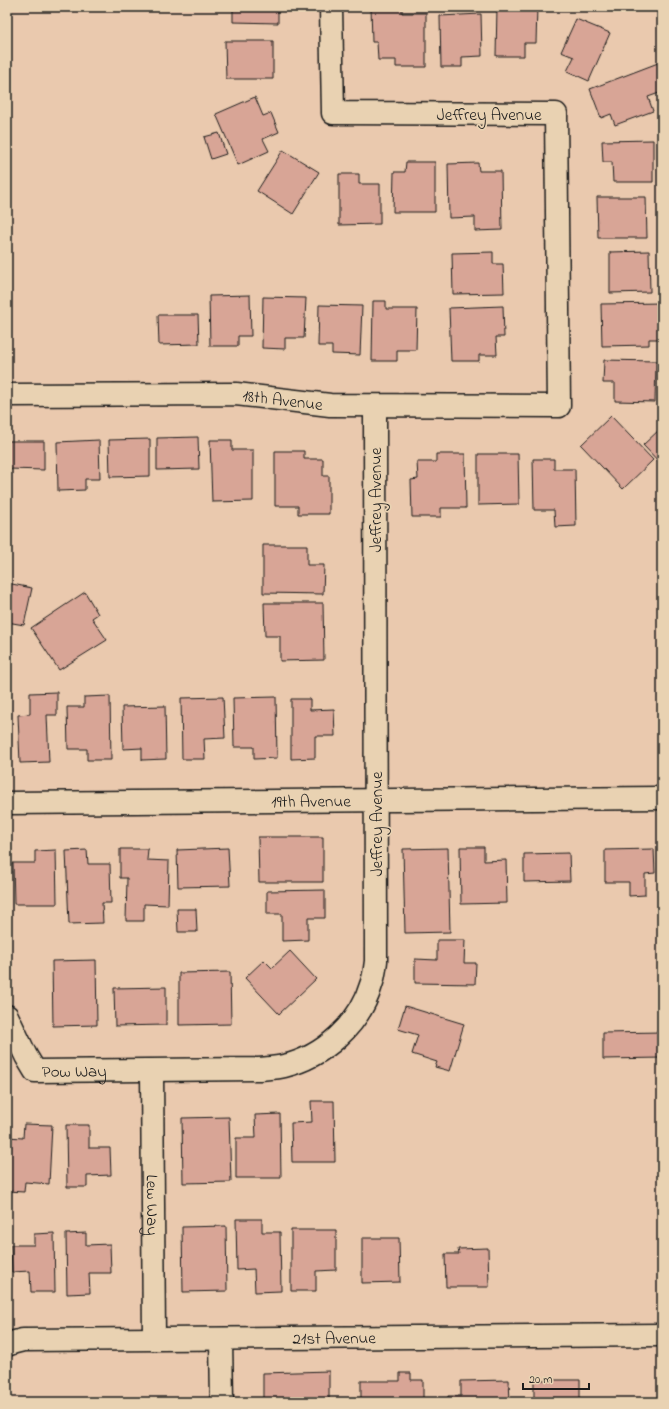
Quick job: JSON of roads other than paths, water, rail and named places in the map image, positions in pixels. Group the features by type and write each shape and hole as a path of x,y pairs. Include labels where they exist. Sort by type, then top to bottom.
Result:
{"street":[{"name":"Jeffrey Avenue","path":"331,7 333,113 556,114 559,406"},
{"name":"18th Avenue","path":"7,395 236,394 330,405 559,406"},
{"name":"Jeffrey Avenue","path":"152,1071 259,1069 284,1066 310,1056 330,1044 351,1023 360,1009 371,986 376,961 375,406"},
{"name":"19th Avenue","path":"7,803 662,798"},
{"name":"Pow Way","path":"7,1016 26,1056 35,1071 152,1071"},
{"name":"Lew Way","path":"152,1071 154,1339"},
{"name":"21st Avenue","path":"7,1345 23,1340 662,1335"},
{"path":"221,1339 222,1402"}]}
